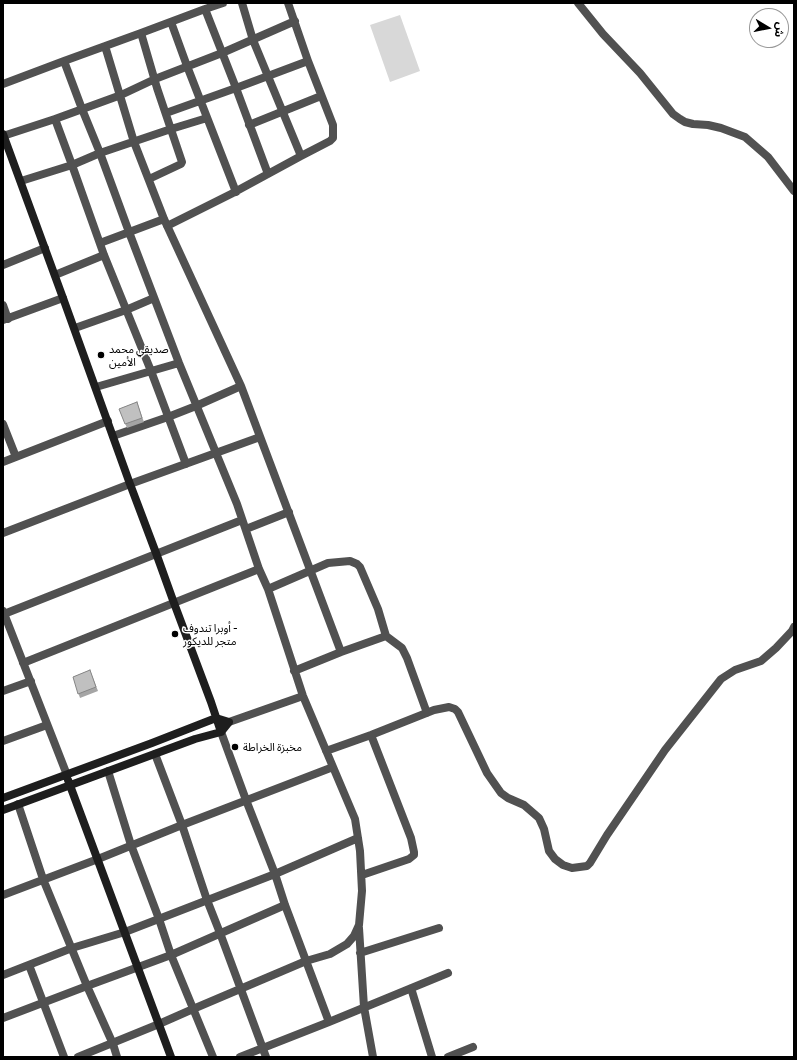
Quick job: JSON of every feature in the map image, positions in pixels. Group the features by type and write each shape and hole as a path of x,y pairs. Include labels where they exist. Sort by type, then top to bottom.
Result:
{"street":[{"path":"3,84 223,3"},
{"path":"242,3 253,40 301,156"},
{"path":"100,243 129,232 165,223 236,192 301,156 330,142 333,138 333,125 308,61 288,3"},
{"path":"578,3 603,34 640,72 673,114 685,122 721,128 745,137 768,157 794,191"},
{"path":"205,9 268,174"},
{"path":"295,21 222,53 155,79 121,95 55,119 3,135 96,387 130,484 209,695 221,732 329,1022"},
{"path":"171,22 236,192"},
{"path":"141,33 182,162 181,164 149,179"},
{"path":"105,46 134,142 165,223 241,386 341,652"},
{"path":"64,61 179,363 215,454 237,504 259,569 268,588 303,696 355,819 362,875 359,925 364,1007 373,1057"},
{"path":"166,113 308,61"},
{"path":"249,125 321,96"},
{"path":"21,181 72,165 100,153 207,118"},
{"path":"55,119 104,255 151,371 186,464"},
{"path":"3,265 45,248"},
{"path":"55,275 104,255"},
{"path":"3,305 5,319 63,298"},
{"path":"74,328 126,310 154,298"},
{"path":"96,387 179,363"},
{"path":"113,436 168,417 241,386"},
{"path":"3,462 108,421"},
{"path":"3,424 16,457"},
{"path":"3,533 130,484 260,437"},
{"path":"246,529 289,512"},
{"path":"171,1057 31,681 6,630 4,613 242,520"},
{"path":"268,588 328,563 350,561 357,564 360,567 378,609 386,636 402,648 428,713"},
{"path":"23,663 259,569"},
{"path":"326,751 443,707 455,709 458,712 486,774 501,793 524,805 539,818 544,829 549,851 555,860 572,868 587,866 665,750 721,679 735,670 761,661 776,648 794,627"},
{"path":"294,671 386,636"},
{"path":"3,691 31,681"},
{"path":"3,810 195,739 221,732 229,722 303,696"},
{"path":"3,798 216,718 229,722"},
{"path":"3,740 47,725"},
{"path":"362,875 409,859 414,855 409,832 371,735"},
{"path":"155,754 182,825 207,900 266,1057"},
{"path":"3,894 333,768"},
{"path":"108,771 131,845 171,955 213,1057"},
{"path":"18,804 44,879 87,986 113,1044 117,1057"},
{"path":"3,975 72,948 125,932 159,919 275,874 358,838"},
{"path":"3,1018 171,955 285,905"},
{"path":"78,1057 113,1044 240,988 306,961 330,954 348,944 359,925"},
{"path":"360,953 439,928"},
{"path":"29,965 64,1057"},
{"path":"240,1057 448,973"},
{"path":"411,988 432,1057"},
{"path":"448,1057 474,1047"}],"shaded area":[{"path":"400,15 420,71 390,82 370,25"}],"building":[{"path":"137,402 142,418 125,424 119,409"},
{"path":"90,670 96,687 78,694 73,677"}],"place":[{"name":"صديقي محمد الأمين","path":"101,355"},
{"name":"أوبرا تندوف - متجر للديكور","path":"175,634"},
{"name":"مخبزة الخراطة","path":"235,747"}]}
